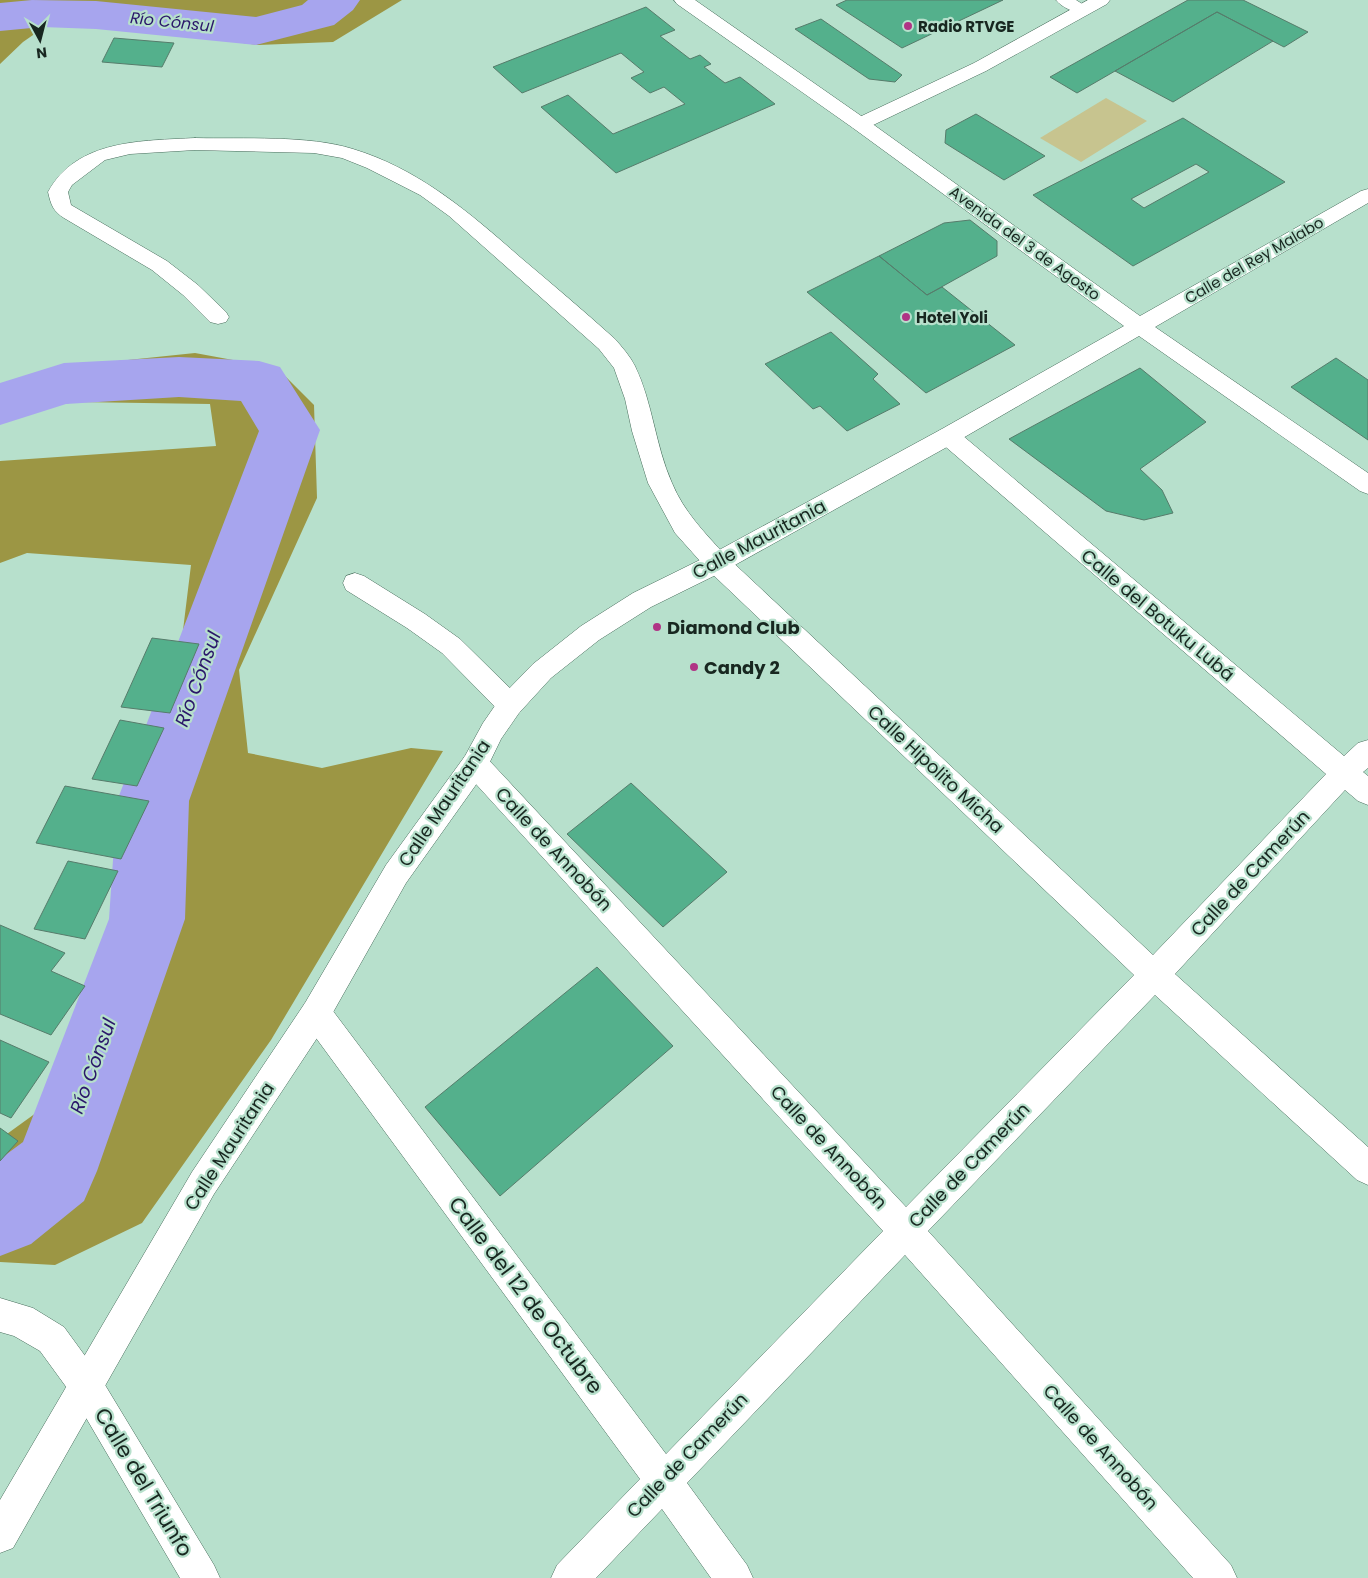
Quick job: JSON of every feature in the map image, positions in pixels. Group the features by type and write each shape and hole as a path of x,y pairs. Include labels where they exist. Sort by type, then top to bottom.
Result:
{"street":[{"name":"Avenida del 3 de Agosto","path":"683,0 860,124 1140,326 1368,485"},
{"path":"860,124 980,67 1101,0"},
{"name":"Calle Hipolito Micha","path":"218,317 198,296 160,266 138,251 62,208 58,192 64,181 98,156 130,148 195,144 314,147 347,153 374,164 427,191 456,212 607,344 624,366 660,483 684,527 717,563 1154,975 1368,1169"},
{"name":"Calle del Rey Malabo","path":"1140,326 1368,195"},
{"name":"Calle Mauritania","path":"0,1535 203,1183 316,1013 396,874 475,764 492,731 510,704 542,671 590,633 642,600 717,563 948,436 1140,326"},
{"name":"Calle del Botuku Lubá","path":"948,436 1368,793"},
{"path":"355,583 416,621 450,646 510,704"},
{"name":"Calle de Camerún","path":"570,1578 1154,975 1344,773 1368,751"},
{"name":"Calle de Annobón","path":"475,764 906,1230 1218,1578"},
{"name":"Calle del 12 de Octubre","path":"316,1013 734,1578"},
{"name":"Calle del Triunfo","path":"0,1315 21,1320 52,1339 87,1387 201,1578"}],"lane":[{"path":"1064,0 1082,9"}],"shaded area":[{"path":"0,0 402,0 333,42 258,45 139,29 46,26 23,42 0,64"},
{"path":"1106,98 1147,121 1081,162 1040,138"},
{"path":"195,353 277,368 314,405 317,498 239,670 248,753 322,768 411,748 443,751 271,1040 142,1223 55,1265 0,1262 0,1139 76,1084 165,777 191,565 27,553 0,563 0,461 216,446 210,404 78,402 0,411 0,390 99,363"}],"building":[{"name":"Radio RTVGE","path":"847,0 1003,0 902,48 836,5"},
{"path":"1188,0 1243,0 1308,32 1284,47 1217,12 1077,93 1050,77"},
{"path":"646,7 675,30 660,36 690,59 700,55 711,64 704,67 725,83 740,77 775,104 616,173 541,107 568,95 613,134 685,104 664,87 650,93 631,78 644,72 621,53 522,93 493,67"},
{"path":"1217,12 1273,41 1173,102 1115,71"},
{"path":"821,19 902,75 895,82 869,79 795,29"},
{"path":"114,38 174,43 162,67 102,62"},
{"path":"976,114 1045,156 1004,180 945,143 946,130"},
{"path":"1183,118 1285,182 1133,266 1033,195","holes":["1196,164 1209,172 1144,208 1131,199"]},
{"path":"970,220 997,241 997,256 927,295 879,256 944,223"},
{"path":"879,256 927,295 942,287 1015,345 926,393 807,292"},
{"path":"831,332 878,374 873,379 900,404 847,431 820,406 813,409 765,364"},
{"path":"1336,358 1368,380 1368,440 1291,387"},
{"path":"1140,368 1206,422 1140,469 1162,490 1173,513 1144,520 1106,511 1009,439"},
{"path":"152,638 199,644 170,713 121,707"},
{"path":"120,720 164,728 137,786 92,779"},
{"path":"631,783 727,872 663,927 567,834"},
{"path":"65,786 149,801 121,859 36,843"},
{"path":"68,861 118,871 85,939 34,929"},
{"path":"0,925 65,953 51,971 85,986 51,1035 0,1014"},
{"path":"597,967 673,1046 500,1196 425,1107"},
{"path":"0,1040 49,1062 11,1118 0,1113"},
{"path":"0,1128 18,1141 0,1161"}],"waterway":[{"name":"Río Cónsul","path":"0,17 42,13 96,15 256,31 318,15 337,0"},
{"name":"Río Cónsul","path":"0,404 64,384 179,377 259,382 290,430 153,801 147,919 54,1171 0,1213"}],"place":[{"name":"Radio RTVGE","path":"908,26"},
{"name":"Hotel Yoli","path":"906,317"},
{"name":"Diamond Club","path":"657,627"},
{"name":"Candy 2","path":"694,667"}]}
